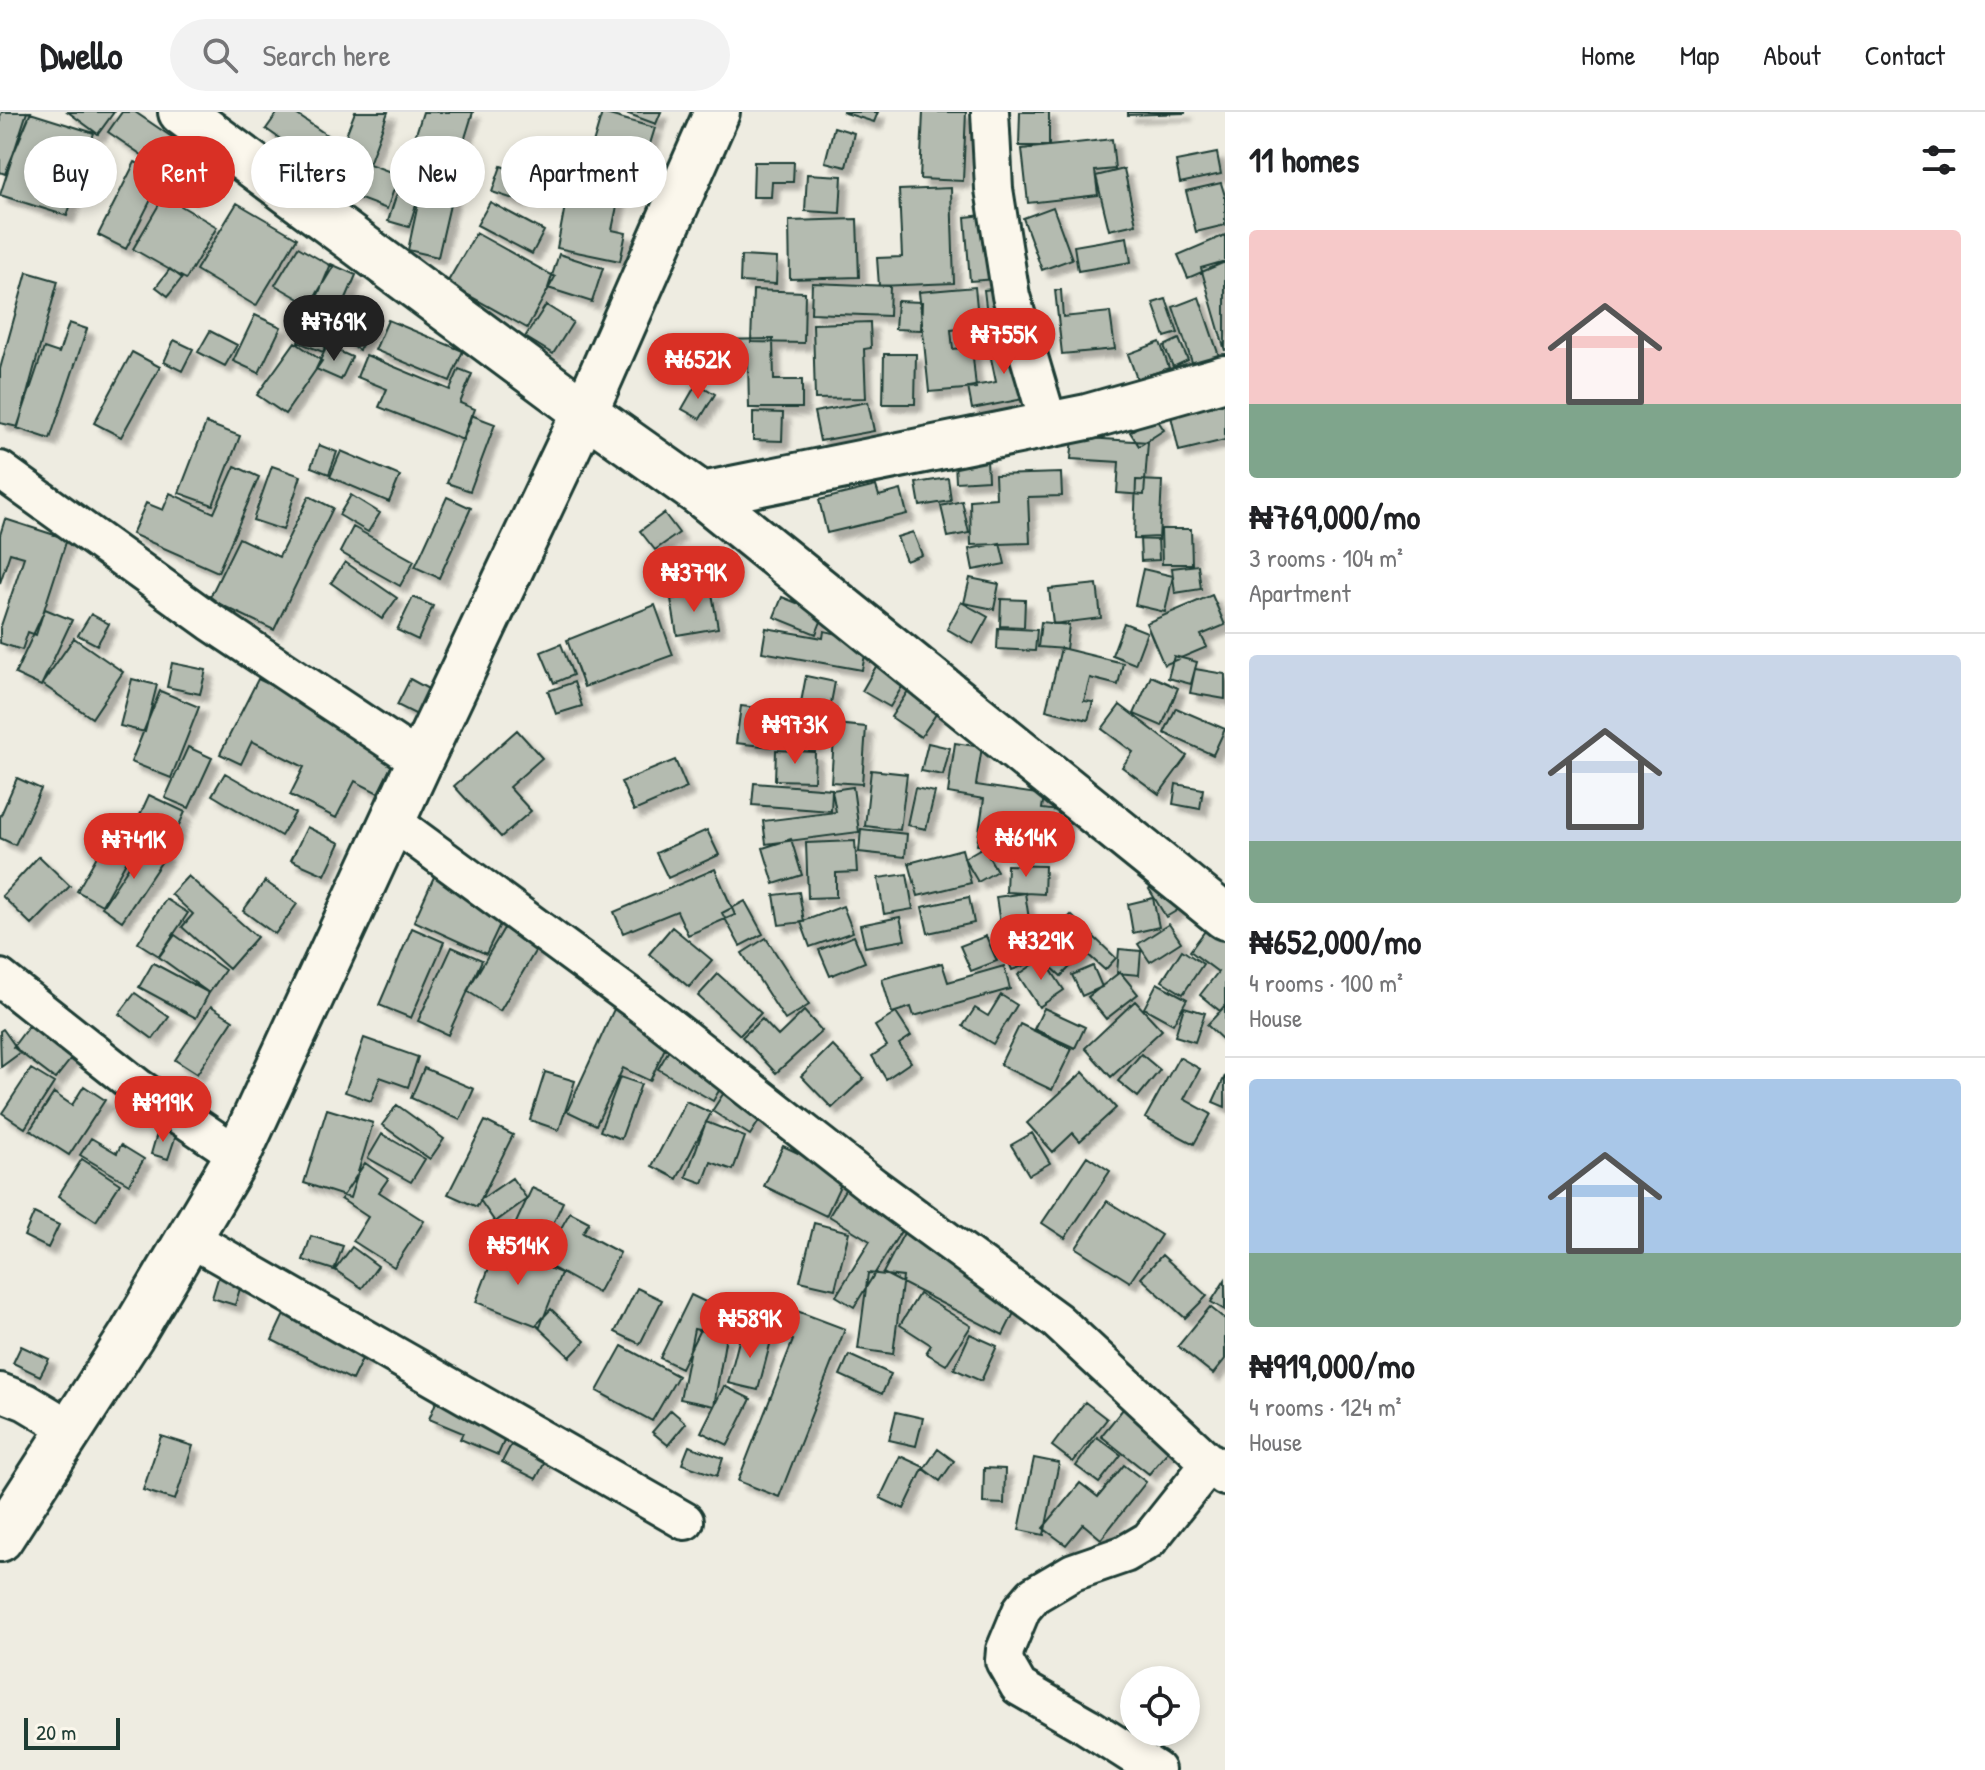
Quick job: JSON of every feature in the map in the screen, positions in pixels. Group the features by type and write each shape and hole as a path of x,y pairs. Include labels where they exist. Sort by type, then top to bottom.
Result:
{"main road":[{"path":"181,112 585,412 702,495 1225,917"},
{"path":"0,1539 131,1336 238,1155 585,412 717,112"},
{"path":"702,495 1087,417 1225,378"}],"street":[{"path":"990,112 994,189 1011,296 1049,425"},
{"path":"0,470 211,622 420,761"},
{"path":"392,821 642,1005 873,1186 1057,1321 1218,1469 1149,1540 1125,1554 1073,1572 1034,1595 1022,1609 1005,1650 1004,1661 1019,1687 1156,1770"},
{"path":"0,978 139,1088 238,1155"},
{"path":"190,1238 685,1521"},
{"path":"0,1392 26,1402 71,1429"}],"building":[{"path":"2,112 31,112 5,174 0,172"},
{"path":"27,112 94,133 93,136 24,136 24,203 0,195"},
{"path":"68,112 114,112 98,134"},
{"path":"122,112 135,112 170,136 133,136 133,149 108,132"},
{"path":"278,112 293,112 328,136 276,136 266,129"},
{"path":"355,112 388,112 374,150 374,136 346,136"},
{"path":"423,112 473,112 466,136 415,136"},
{"path":"623,112 661,112 656,124"},
{"path":"842,112 878,112 874,122"},
{"path":"923,112 966,112 963,181 920,179"},
{"path":"1020,112 1049,112 1049,146 1019,146"},
{"path":"1128,112 1185,112 1185,113 1128,115"},
{"path":"602,113 655,128 652,136 595,136"},
{"path":"834,127 854,133 846,167 825,162"},
{"path":"1112,139 1115,169 1095,171 1098,195 1028,203 1022,149"},
{"path":"1217,153 1221,174 1180,183 1176,161"},
{"path":"754,162 794,162 793,182 772,182 771,197 753,197"},
{"path":"133,166 133,208 147,208 126,249 98,235 112,208 117,208 117,198"},
{"path":"374,166 390,172 387,209 374,204"},
{"path":"501,166 501,195 492,192"},
{"path":"1124,169 1136,224 1109,230 1096,176"},
{"path":"807,174 842,176 840,213 805,211"},
{"path":"1221,183 1225,196 1225,225 1196,232 1186,191"},
{"path":"951,188 954,283 879,286 877,258 902,257 899,190"},
{"path":"490,202 544,231 532,254 477,225"},
{"path":"237,203 297,238 256,306 196,270"},
{"path":"1053,207 1072,259 1042,270 1023,218"},
{"path":"41,208 70,208 67,216"},
{"path":"157,208 185,208 217,227 186,279 133,249"},
{"path":"392,208 415,208 409,227 388,221"},
{"path":"417,208 449,208 438,257 408,250"},
{"path":"565,208 617,208 612,230 626,233 620,261 557,248"},
{"path":"1004,213 1010,278 970,281 965,217"},
{"path":"857,219 859,277 790,279 789,221"},
{"path":"476,233 555,277 527,328 447,283"},
{"path":"1225,235 1225,262 1188,278 1178,255"},
{"path":"1127,237 1131,262 1078,271 1074,246"},
{"path":"298,247 333,267 310,305 275,285"},
{"path":"559,254 603,268 592,302 548,288"},
{"path":"741,256 777,258 776,284 740,282"},
{"path":"1225,261 1225,351 1201,268"},
{"path":"331,264 356,275 323,352 298,342"},
{"path":"170,269 182,278 168,296 156,287"},
{"path":"27,272 58,281 18,427 0,423 0,369"},
{"path":"812,283 890,286 889,316 811,313"},
{"path":"1019,286 1026,335 990,340 984,290"},
{"path":"975,287 979,327 951,330 953,349 972,347 976,388 929,392 919,292"},
{"path":"753,290 805,292 804,343 751,342"},
{"path":"1055,290 1061,290 1063,317 1110,312 1115,349 1062,354"},
{"path":"1199,297 1219,356 1193,365 1173,307"},
{"path":"1166,299 1178,333 1165,337 1153,303"},
{"path":"897,301 922,302 921,330 895,329"},
{"path":"546,305 573,322 553,354 525,337"},
{"path":"350,310 374,324 359,350 335,335"},
{"path":"255,315 281,327 259,373 233,361"},
{"path":"388,320 463,351 450,381 375,350"},
{"path":"870,322 871,348 864,349 866,398 815,399 813,324"},
{"path":"69,323 87,329 50,439 17,428 44,348 59,353"},
{"path":"210,331 237,345 225,366 198,352"},
{"path":"1022,338 1033,397 972,409 968,387 996,382 988,344"},
{"path":"773,339 774,380 802,380 802,408 749,408 748,360 711,360 711,340"},
{"path":"1179,339 1188,360 1173,367 1164,346"},
{"path":"174,340 193,349 182,371 164,362"},
{"path":"295,342 322,361 285,414 257,395"},
{"path":"1160,342 1169,368 1137,379 1128,354"},
{"path":"327,346 352,357 341,380 316,369"},
{"path":"132,352 160,367 121,437 94,423"},
{"path":"884,354 916,354 915,404 883,404"},
{"path":"366,355 450,390 459,369 472,374 460,403 475,409 463,440 379,407 387,389 357,377"},
{"path":"697,383 715,394 700,419 682,409"},
{"path":"868,402 874,431 820,441 814,412"},
{"path":"1225,403 1225,440 1179,451 1171,416"},
{"path":"753,412 783,413 782,441 753,440"},
{"path":"471,415 495,424 470,491 447,483"},
{"path":"1155,416 1164,430 1139,446 1130,432"},
{"path":"206,423 240,436 213,505 179,493"},
{"path":"1073,437 1148,442 1144,495 1117,493 1119,462 1071,459"},
{"path":"319,445 337,452 329,474 311,467"},
{"path":"341,451 400,476 389,502 330,477"},
{"path":"987,460 988,480 956,482 955,462"},
{"path":"235,466 259,477 218,572 132,534 146,503 163,510 170,493 214,513"},
{"path":"272,466 301,476 283,530 253,520"},
{"path":"1061,473 1062,496 1028,497 1030,543 971,545 970,500 996,498 995,475"},
{"path":"948,478 951,501 920,506 916,483"},
{"path":"1136,480 1162,481 1159,540 1134,539"},
{"path":"876,486 879,496 901,490 907,514 827,533 819,500"},
{"path":"351,495 380,513 368,532 339,515"},
{"path":"309,496 333,508 274,630 209,599 239,538 279,557"},
{"path":"447,497 471,508 439,578 415,567"},
{"path":"962,501 969,533 948,537 941,506"},
{"path":"664,513 679,533 655,550 640,531"},
{"path":"5,519 67,539 36,635 28,632 22,650 0,643 0,629 24,557 10,553 0,583 0,535"},
{"path":"353,527 414,561 400,586 340,552"},
{"path":"1161,529 1191,529 1192,564 1162,564"},
{"path":"913,532 922,555 906,561 897,537"},
{"path":"1158,537 1159,560 1141,561 1140,538"},
{"path":"1000,543 1005,564 973,570 969,549"},
{"path":"345,562 397,598 382,619 331,583"},
{"path":"1198,565 1201,589 1175,593 1172,568"},
{"path":"1143,569 1173,576 1165,612 1135,605"},
{"path":"970,578 999,584 994,609 964,603"},
{"path":"1097,584 1101,618 1053,624 1049,589"},
{"path":"712,593 718,628 677,635 671,599"},
{"path":"1212,595 1225,625 1201,635 1207,647 1164,665 1146,623"},
{"path":"413,597 433,606 418,640 397,630"},
{"path":"782,597 824,614 816,634 774,617"},
{"path":"1001,599 1025,600 1024,627 1000,626"},
{"path":"961,602 988,617 973,644 947,629"},
{"path":"655,605 673,655 584,687 567,640"},
{"path":"45,609 72,620 41,686 15,674"},
{"path":"91,614 109,624 97,645 78,635"},
{"path":"1041,622 1069,625 1066,649 1038,647"},
{"path":"1124,623 1147,632 1135,664 1112,655"},
{"path":"766,628 823,638 824,631 868,640 862,670 762,652"},
{"path":"998,628 1037,630 1035,651 997,649"},
{"path":"74,638 123,672 92,718 42,684"},
{"path":"561,644 573,675 554,683 541,652"},
{"path":"1061,648 1123,663 1118,685 1090,678 1084,701 1093,702 1088,720 1046,710"},
{"path":"1174,656 1197,662 1191,684 1168,678"},
{"path":"172,663 206,670 200,694 167,687"},
{"path":"878,663 906,680 890,707 862,691"},
{"path":"1195,669 1225,674 1225,699 1190,693"},
{"path":"806,676 835,682 828,719 799,713"},
{"path":"1151,676 1178,688 1162,726 1134,714"},
{"path":"132,679 157,685 145,732 120,726"},
{"path":"258,679 339,718 395,759 378,793 355,781 336,818 290,795 304,767 252,741 241,764 220,754"},
{"path":"410,679 432,691 419,716 397,705"},
{"path":"574,682 582,706 556,714 548,691"},
{"path":"910,688 940,708 921,737 891,717"},
{"path":"160,691 199,707 171,778 131,762"},
{"path":"1120,705 1187,756 1159,794 1122,767 1133,752 1102,729"},
{"path":"741,706 775,710 771,747 736,743"},
{"path":"1176,708 1225,729 1213,755 1164,733"},
{"path":"778,713 817,717 814,745 775,741"},
{"path":"835,724 866,727 862,784 831,782"},
{"path":"517,730 542,758 509,787 531,811 501,837 454,786"},
{"path":"928,743 950,748 943,775 921,771"},
{"path":"955,743 982,747 976,785 1044,795 1042,809 1067,812 1064,835 1043,832 1039,855 977,845 984,799 948,793"},
{"path":"188,747 212,758 189,808 165,798"},
{"path":"776,750 815,752 814,781 775,780"},
{"path":"675,760 687,788 634,811 621,782"},
{"path":"871,770 907,774 900,830 865,826"},
{"path":"225,773 295,813 281,836 212,795"},
{"path":"17,778 41,789 15,845 0,838 0,817"},
{"path":"754,783 832,789 831,811 752,805"},
{"path":"1176,784 1203,789 1200,809 1173,804"},
{"path":"853,787 859,832 766,844 763,821 836,812 832,790"},
{"path":"915,788 935,792 926,829 907,825"},
{"path":"149,795 185,812 175,834 139,817"},
{"path":"114,826 138,840 102,905 77,891"},
{"path":"307,827 340,843 325,875 291,860"},
{"path":"861,829 907,834 905,857 859,852"},
{"path":"707,830 719,855 668,878 656,853"},
{"path":"791,839 802,875 774,884 763,848"},
{"path":"855,841 857,872 836,873 836,897 808,898 806,843"},
{"path":"145,842 166,855 122,921 102,907"},
{"path":"983,847 997,871 978,882 964,858"},
{"path":"962,849 971,883 918,896 909,863"},
{"path":"39,856 70,886 32,925 2,896"},
{"path":"1007,865 1045,866 1044,894 1006,892"},
{"path":"715,869 735,915 688,935 677,911 623,933 614,912"},
{"path":"437,870 510,903 486,954 414,921"},
{"path":"907,874 913,909 884,914 878,878"},
{"path":"188,876 257,937 229,969 182,927 193,914 171,894"},
{"path":"1171,876 1188,904 1166,917 1149,889"},
{"path":"265,881 297,904 275,934 243,911"},
{"path":"799,892 804,922 779,925 774,895"},
{"path":"1025,893 1029,919 1000,924 996,897"},
{"path":"969,897 974,923 928,933 922,907"},
{"path":"1153,898 1159,927 1133,933 1128,904"},
{"path":"166,899 188,913 159,956 138,943"},
{"path":"520,901 554,919 500,1011 467,991"},
{"path":"745,901 763,934 740,946 722,913"},
{"path":"843,906 853,932 810,947 801,922"},
{"path":"1071,915 1116,958 1105,970 1085,952 1061,976 1035,952"},
{"path":"900,917 905,940 865,947 860,925"},
{"path":"1211,923 1225,933 1225,1005 1220,1011 1200,995 1218,972 1190,951"},
{"path":"1169,924 1181,942 1150,962 1138,944"},
{"path":"672,927 712,960 689,987 649,954"},
{"path":"412,928 444,942 411,1018 379,1005"},
{"path":"1024,928 1037,961 1012,970 999,937"},
{"path":"175,935 225,970 209,993 159,957"},
{"path":"854,936 865,962 830,976 819,950"},
{"path":"986,936 997,961 971,971 960,946"},
{"path":"766,938 809,1005 785,1020 742,953"},
{"path":"452,947 482,960 448,1035 418,1021"},
{"path":"1119,949 1141,951 1139,975 1117,973"},
{"path":"1182,950 1203,964 1183,994 1162,981"},
{"path":"1043,958 1064,990 1039,1007 1018,975"},
{"path":"153,963 209,993 196,1018 139,987"},
{"path":"942,963 948,982 1004,966 1010,989 914,1016 911,1007 892,1013 882,979"},
{"path":"1093,966 1102,987 1082,996 1072,975"},
{"path":"1120,972 1138,994 1106,1019 1088,997"},
{"path":"718,974 761,1013 740,1035 698,996"},
{"path":"1157,983 1187,999 1173,1024 1144,1008"},
{"path":"135,993 169,1017 153,1039 119,1014"},
{"path":"1001,995 1017,1005 993,1044 963,1026 975,1008 988,1016"},
{"path":"1135,1001 1162,1030 1111,1077 1085,1048"},
{"path":"211,1006 233,1020 197,1074 175,1060"},
{"path":"1225,1006 1225,1042 1207,1025"},
{"path":"1184,1007 1205,1013 1195,1042 1175,1036"},
{"path":"1044,1008 1085,1027 1075,1048 1034,1029"},
{"path":"614,1009 671,1035 650,1081 623,1068 596,1125 567,1111"},
{"path":"804,1011 822,1031 776,1073 742,1037 762,1019 778,1036"},
{"path":"39,1012 82,1045 55,1079 13,1047"},
{"path":"896,1013 911,1036 899,1044 911,1062 886,1079 872,1056 887,1046 875,1026"},
{"path":"1020,1024 1072,1049 1052,1090 1000,1065"},
{"path":"3,1029 20,1053 1,1067 0,1031"},
{"path":"364,1038 418,1057 408,1087 380,1077 371,1101 345,1092"},
{"path":"672,1045 727,1077 713,1101 658,1069"},
{"path":"832,1045 864,1078 832,1108 801,1076"},
{"path":"1141,1054 1160,1070 1138,1097 1118,1081"},
{"path":"1179,1057 1200,1069 1184,1099 1211,1114 1194,1144 1145,1118"},
{"path":"424,1068 474,1089 460,1120 411,1098"},
{"path":"31,1069 54,1083 25,1128 2,1113"},
{"path":"545,1072 575,1081 559,1130 530,1120"},
{"path":"1083,1072 1116,1108 1080,1141 1073,1133 1053,1152 1027,1123"},
{"path":"1225,1076 1225,1107 1213,1102"},
{"path":"620,1077 641,1084 621,1139 600,1131"},
{"path":"84,1086 105,1100 69,1155 30,1130 54,1093 72,1105"},
{"path":"727,1088 765,1112 750,1135 712,1111"},
{"path":"686,1101 711,1113 677,1179 652,1166"},
{"path":"397,1105 444,1139 430,1159 382,1125"},
{"path":"327,1109 373,1123 350,1198 304,1183"},
{"path":"485,1121 513,1135 477,1207 448,1194"},
{"path":"706,1122 745,1137 733,1170 711,1162 703,1183 686,1177"},
{"path":"158,1130 176,1135 168,1159 151,1154"},
{"path":"1032,1133 1050,1163 1029,1175 1011,1145"},
{"path":"382,1134 425,1159 411,1182 368,1158"},
{"path":"91,1138 117,1153 121,1145 144,1159 129,1184 80,1155"},
{"path":"783,1146 845,1175 826,1216 764,1186"},
{"path":"1087,1156 1110,1171 1065,1238 1042,1223"},
{"path":"82,1159 120,1184 96,1221 58,1196"},
{"path":"365,1163 388,1179 379,1192 424,1221 394,1267 353,1241 368,1217 341,1199"},
{"path":"512,1178 527,1199 495,1222 480,1200"},
{"path":"532,1188 563,1202 539,1254 508,1240"},
{"path":"846,1188 906,1223 854,1307 836,1296 870,1241 829,1216"},
{"path":"1107,1201 1161,1235 1130,1282 1076,1248"},
{"path":"570,1212 589,1222 583,1233 620,1253 598,1293 542,1262"},
{"path":"34,1213 59,1225 48,1248 24,1236"},
{"path":"814,1223 849,1232 835,1289 800,1281"},
{"path":"906,1229 1025,1291 1003,1335 883,1273"},
{"path":"311,1236 343,1246 334,1270 303,1260"},
{"path":"352,1247 378,1266 362,1288 335,1270"},
{"path":"497,1247 561,1273 540,1327 476,1302"},
{"path":"1162,1255 1207,1296 1185,1318 1141,1278"},
{"path":"868,1273 903,1277 893,1354 858,1349"},
{"path":"219,1275 242,1282 235,1305 212,1298"},
{"path":"1225,1280 1225,1310 1211,1302"},
{"path":"637,1288 662,1300 640,1344 615,1332"},
{"path":"919,1294 971,1326 946,1365 926,1353 931,1345 900,1325"},
{"path":"691,1295 712,1305 681,1368 660,1358"},
{"path":"1210,1307 1225,1319 1225,1359 1213,1374 1178,1346"},
{"path":"551,1309 585,1341 570,1357 536,1325"},
{"path":"286,1310 367,1349 352,1380 272,1340"},
{"path":"797,1311 845,1329 779,1497 738,1481 793,1340 764,1329 771,1314 793,1323"},
{"path":"694,1329 726,1336 714,1406 680,1399"},
{"path":"742,1329 772,1337 758,1390 728,1383"},
{"path":"970,1334 997,1346 981,1381 954,1369"},
{"path":"21,1346 49,1359 40,1376 13,1363"},
{"path":"622,1346 678,1376 652,1421 597,1391"},
{"path":"849,1355 891,1374 882,1394 840,1375"},
{"path":"724,1386 751,1399 728,1445 701,1432"},
{"path":"1132,1398 1180,1437 1149,1474 1101,1436"},
{"path":"436,1402 508,1432 498,1455 460,1439 463,1433 429,1419"},
{"path":"1085,1402 1107,1419 1073,1462 1052,1446"},
{"path":"671,1410 686,1423 668,1445 652,1432"},
{"path":"896,1412 923,1418 916,1446 889,1440"},
{"path":"161,1436 193,1446 175,1500 143,1490"},
{"path":"1097,1437 1121,1455 1099,1483 1076,1466"},
{"path":"511,1445 545,1462 536,1479 502,1462"},
{"path":"689,1446 723,1458 717,1476 682,1464"},
{"path":"938,1449 954,1461 940,1481 924,1469"},
{"path":"900,1456 924,1467 904,1509 880,1498"},
{"path":"1034,1458 1059,1463 1044,1535 1019,1530"},
{"path":"1124,1465 1146,1482 1101,1539 1083,1524 1066,1545 1043,1528 1080,1483 1098,1497"},
{"path":"984,1468 1005,1469 1004,1504 983,1503"}]}
